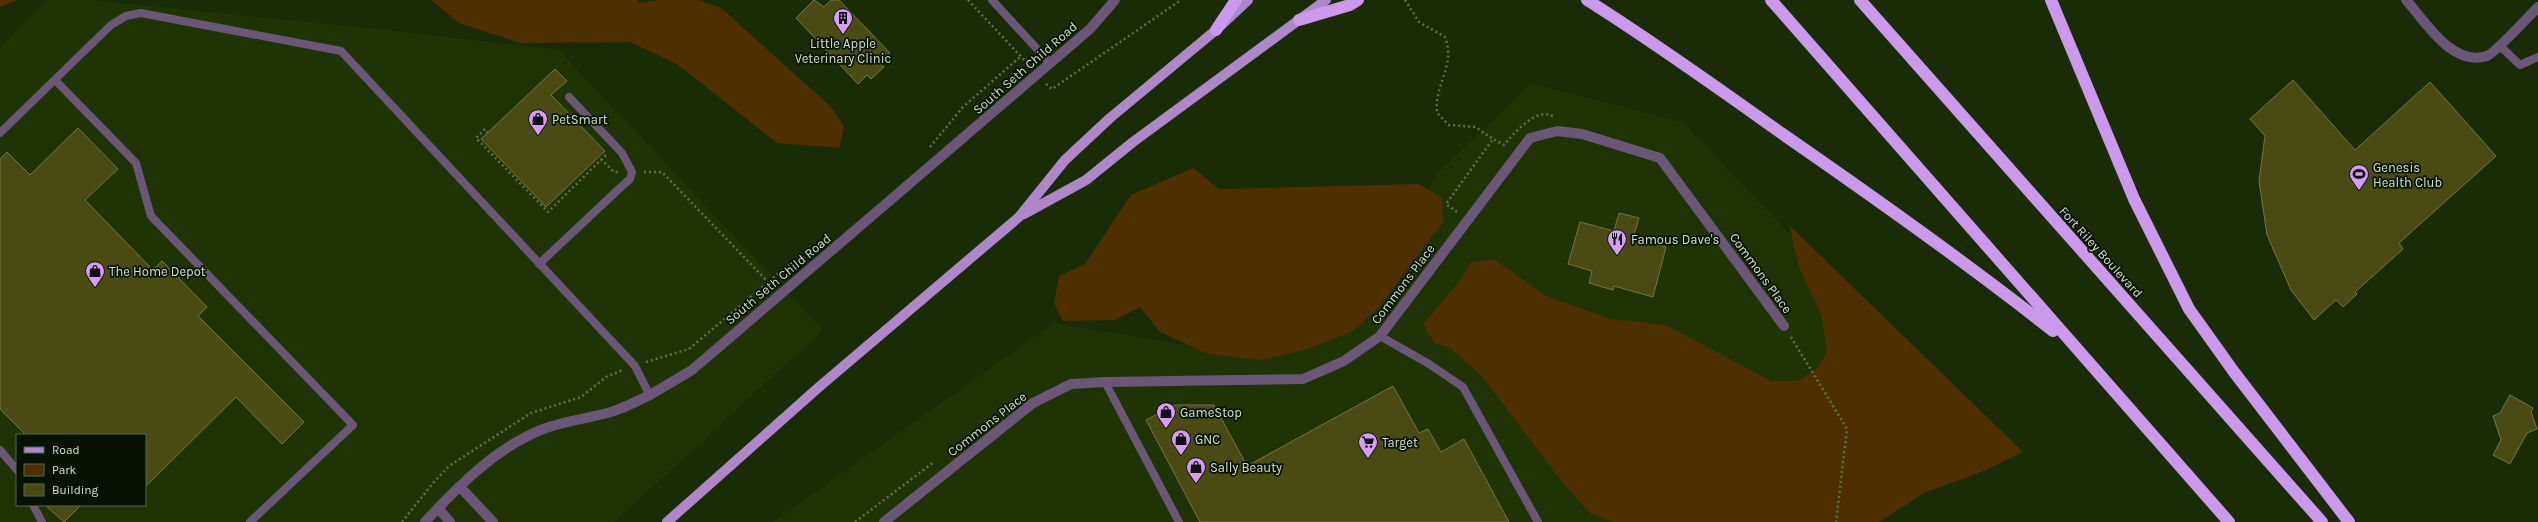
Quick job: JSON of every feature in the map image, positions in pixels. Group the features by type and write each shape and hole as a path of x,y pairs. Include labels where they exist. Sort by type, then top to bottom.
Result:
{"highway":[{"path":"1216,30 1236,0"},
{"path":"1299,20 1350,5 1358,0"},
{"path":"1587,0 1636,31 1972,267 2077,351"},
{"path":"1771,0 2077,351 2229,522"},
{"name":"Fort Riley Boulevard","path":"1860,0 2322,522"},
{"path":"2051,0 2134,199 2189,309 2234,372 2349,522"}],"main road":[{"path":"667,522 819,387 1019,217 1065,160 1104,124 1216,30 1248,0"},
{"path":"1019,217 1086,180 1133,142 1326,0"}],"street":[{"name":"South Seth Child Road","path":"425,522 438,508 508,448 546,428 614,410 650,396 692,370 1090,30 1115,0"},
{"path":"2406,0 2448,47 2465,57 2488,56 2538,7"},
{"name":"Commons Place","path":"884,522 1033,403 1071,384 1105,382 1303,379 1344,361 1380,336 1530,138 1557,131 1582,134 1660,158 1784,326"},
{"path":"461,488 493,522"},
{"path":"438,508 450,522"}],"lane":[{"path":"992,0 1050,63"},
{"path":"0,133 111,25 126,16 141,13 341,51 635,366 650,396"},
{"path":"2499,45 2520,65 2538,57"},
{"path":"54,80 136,163 151,216 353,425 250,522"},
{"path":"539,264 622,187 630,179 632,172 622,153 569,97"},
{"path":"1380,336 1429,364 1463,387 1538,522"},
{"path":"1105,382 1179,522"},
{"path":"0,450 16,469"},
{"path":"34,506 42,522"}],"path":[{"path":"1405,0 1419,22 1445,37 1448,44 1450,56 1436,96 1437,113 1449,125 1474,127 1504,145 1520,126 1542,116 1552,116 1557,120 1557,131"},
{"path":"925,152 964,107 1020,56"},
{"path":"488,133 485,129 476,138 548,212 615,146"},
{"path":"1457,212 1446,204 1493,139"},
{"path":"602,159 614,172 662,172 768,282"},
{"path":"402,522 433,483 456,462 531,413 581,397 606,377 689,349 768,282 799,259"},
{"path":"1784,326 1847,429 1836,522"}],"shaded area":[{"path":"48,0 91,0 378,29 559,50 823,330 615,522 0,522 0,46"},
{"path":"1531,83 1682,122 1906,354 1747,522 773,522 1054,323 1248,355 1351,307 1438,173"}],"green space":[{"path":"0,0 18,0 0,7"},
{"path":"431,0 637,0 639,3 659,0 698,0 721,8 830,106 844,126 839,148 777,143 677,64 630,42 520,43 459,23"},
{"path":"1193,168 1219,189 1419,184 1442,198 1443,222 1378,308 1353,331 1308,349 1261,360 1208,354 1160,332 1140,307 1115,320 1063,321 1054,303 1059,276 1085,264 1131,195"},
{"path":"1789,225 2023,452 1986,470 1924,493 1879,522 1613,522 1591,514 1562,482 1482,376 1451,349 1435,343 1426,331 1424,323 1460,281 1471,262 1494,259 1544,295 1610,319 1666,325 1771,381 1799,381 1819,366 1827,351 1821,314 1799,267"}],"building":[{"name":"Little Apple Veterinary Clinic","path":"814,0 824,7 831,0 839,0 890,53 880,63 884,67 871,79 867,75 858,84 796,18"},
{"name":"PetSmart","path":"555,69 567,81 551,95 605,151 546,207 481,139"},
{"name":"Genesis Health Club","path":"2293,80 2355,150 2430,82 2496,156 2399,243 2403,249 2355,292 2357,294 2343,307 2336,300 2314,320 2291,290 2267,235 2259,181 2265,136 2250,119"},
{"name":"The Home Depot","path":"78,128 118,169 85,200 153,270 162,261 207,307 198,316 304,422 282,444 236,397 146,486 146,434 25,434 0,409 0,159 7,152 30,175"},
{"name":"Famous Dave's","path":"1619,213 1639,218 1633,238 1666,247 1653,297 1614,286 1613,290 1589,283 1592,271 1568,264 1580,222 1614,231"},
{"name":"Target","path":"1393,386 1419,433 1428,429 1441,452 1464,439 1509,522 1200,522 1146,420 1175,405 1214,405 1247,466"},
{"path":"2510,395 2533,408 2531,412 2537,429 2527,433 2510,464 2493,455 2501,440 2493,416 2500,413"},
{"path":"46,506 80,506 64,522"}],"place":[{"name":"Little Apple Veterinary Clinic","path":"843,35"},
{"name":"PetSmart","path":"538,136"},
{"name":"Genesis Health Club","path":"2359,191"},
{"name":"Famous Dave's","path":"1617,256"},
{"name":"The Home Depot","path":"95,288"},
{"name":"GameStop","path":"1166,429"},
{"name":"GNC","path":"1181,456"},
{"name":"Target","path":"1368,459"},
{"name":"Sally Beauty","path":"1196,484"}]}
